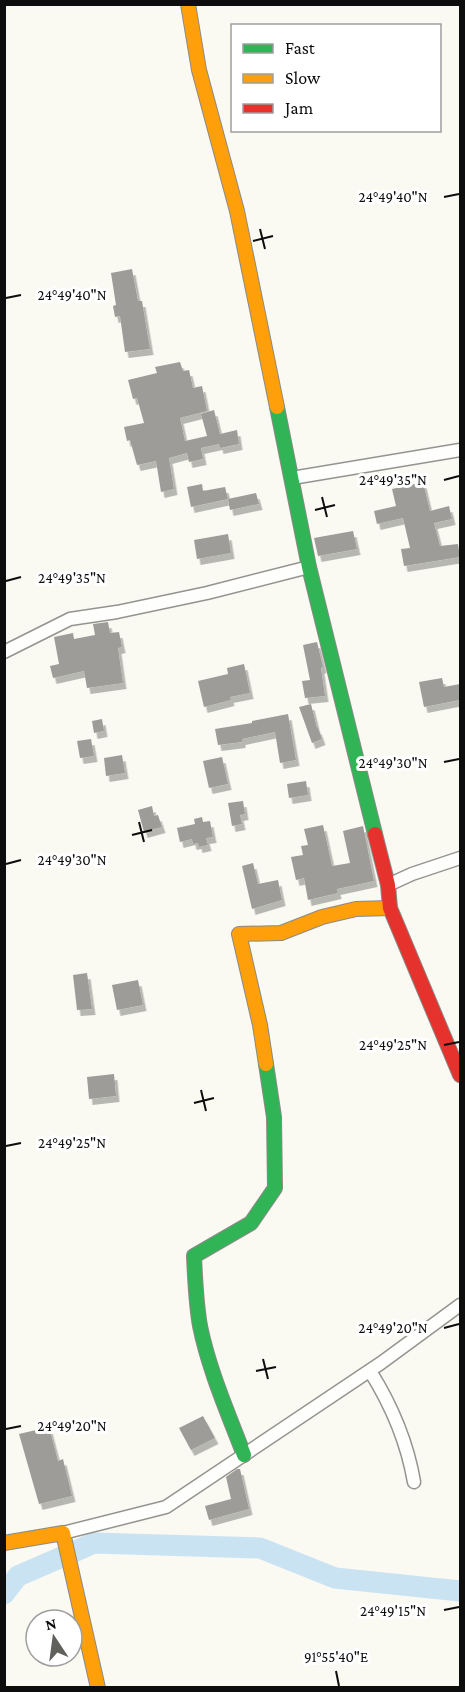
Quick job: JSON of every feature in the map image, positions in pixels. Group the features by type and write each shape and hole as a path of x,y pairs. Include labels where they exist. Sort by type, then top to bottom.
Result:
{"street":[{"path":"188,4 199,70 237,211 309,567 388,885 390,908 460,1075"},
{"path":"292,478 460,450"},
{"path":"4,652 70,618 129,610 309,567"},
{"path":"388,885 412,874 460,858"},
{"path":"244,1455 202,1334 194,1256 251,1223 275,1188 274,1117 260,1025 239,934 281,933 322,917 356,909 390,908"},
{"path":"4,1543 63,1533 166,1507 370,1371 460,1305"},
{"path":"370,1371 389,1402 410,1457 414,1482"},
{"path":"63,1533 99,1688"}],"building":[{"path":"132,269 138,301 142,301 150,349 125,352 120,316 115,317 113,306 116,305 111,273"},
{"path":"180,362 183,371 189,370 193,388 202,386 207,411 180,418 185,441 207,436 201,414 214,410 220,434 237,430 239,444 220,448 219,444 201,448 203,459 189,462 187,453 169,458 174,489 161,492 156,461 137,465 130,440 127,441 124,427 144,423 137,398 133,399 128,380 157,373 155,367"},
{"path":"423,482 430,511 449,506 452,519 434,523 440,546 458,544 460,557 404,566 401,549 410,548 403,518 377,524 374,511 396,506 392,489"},
{"path":"202,484 203,491 225,487 228,499 191,507 187,487"},
{"path":"256,493 259,504 230,510 228,499"},
{"path":"353,531 357,549 318,556 314,538"},
{"path":"228,534 231,553 197,559 194,540"},
{"path":"108,622 110,633 119,632 122,647 118,648 123,683 87,688 84,671 53,678 50,666 59,664 54,637 73,633 74,639 95,635 93,624"},
{"path":"317,642 323,667 321,668 325,696 305,698 302,681 310,680 303,645"},
{"path":"244,664 250,693 230,697 231,700 204,707 198,681 228,674 227,668"},
{"path":"442,678 444,687 460,684 460,700 424,707 419,682"},
{"path":"311,704 322,739 312,743 299,707"},
{"path":"288,714 296,760 280,763 275,732 242,739 242,742 218,745 215,729"},
{"path":"102,719 104,731 94,733 92,721"},
{"path":"91,739 94,756 80,758 77,741"},
{"path":"122,755 125,773 106,776 104,758"},
{"path":"222,757 228,784 209,788 203,761"},
{"path":"306,781 308,795 289,798 287,784"},
{"path":"243,801 245,814 240,815 242,824 232,826 228,803"},
{"path":"152,806 154,816 158,815 162,827 144,832 138,810"},
{"path":"202,817 203,822 210,821 213,837 206,838 208,845 199,847 198,843 193,844 192,839 180,842 177,828 195,824 194,819"},
{"path":"323,825 332,866 350,863 343,831 363,826 374,881 337,889 338,893 308,900 304,878 296,880 291,857 303,855 301,846 308,845 304,829"},
{"path":"253,863 258,884 278,880 282,900 252,909 242,866"},
{"path":"87,973 92,1009 77,1010 73,975"},
{"path":"138,980 143,1005 117,1010 112,985"},
{"path":"114,1074 116,1096 89,1099 87,1077"},
{"path":"203,1416 215,1438 191,1450 179,1428"},
{"path":"49,1427 58,1461 63,1459 72,1496 39,1504 19,1434"},
{"path":"240,1469 249,1509 209,1520 205,1506 231,1499 226,1477"}],"waterway":[{"path":"4,1594 18,1576 94,1543 260,1548 335,1578 460,1591"}],"traffic: fast":[{"path":"277,407 309,567 375,834"},
{"path":"244,1455 208,1359 200,1326 194,1256 251,1223 275,1188 274,1117 266,1064"}],"traffic: slow":[{"path":"188,4 199,70 237,211 277,407"},
{"path":"266,1064 260,1025 239,934 281,933 322,917 356,909 390,908"},
{"path":"4,1543 63,1533 98,1688"}],"traffic: jam":[{"path":"375,834 388,885 390,908 460,1075"}]}
